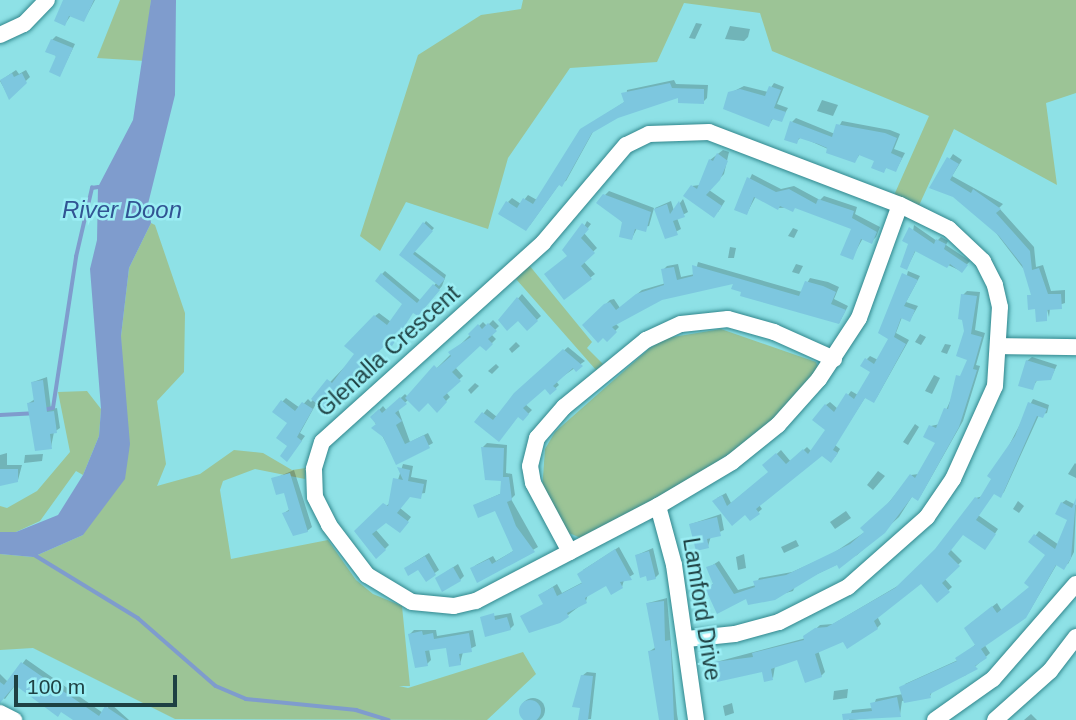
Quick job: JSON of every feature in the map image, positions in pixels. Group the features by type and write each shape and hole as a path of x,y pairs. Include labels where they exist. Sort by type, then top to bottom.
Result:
{"street":[{"path":"0,35 24,24 47,0"},
{"name":"Glenalla Crescent","path":"672,130 709,132 900,205 870,292 834,359 803,400 769,433 732,462 657,506 476,601 454,606 412,602 367,575 329,525 313,484 317,454 330,433 544,243 613,158 639,138 672,130"},
{"path":"687,639 735,634 779,622 848,587 884,558 927,517 968,454 995,386 1000,346 995,285 983,261 949,229 900,205"},
{"path":"570,552 533,483 530,466 537,438 564,407 646,340 681,324 728,319 774,332 834,359"},
{"path":"1000,346 1076,347"},
{"name":"Lamford Drive","path":"657,506 687,639 696,720"},
{"path":"935,720 993,679 1076,584"},
{"path":"995,720 1050,671 1076,637"},
{"path":"0,713 14,720"}],"green space":[{"path":"120,0 151,0 145,61 97,58"},
{"path":"523,0 1076,0 1076,93 1046,103 1057,185 954,129 916,212 891,202 929,116 772,51 760,13 684,3 657,62 570,68 508,158 488,229 406,202 380,251 360,236 418,55 481,15 521,9"},
{"path":"151,223 155,225 185,313 184,372 157,401 166,464 157,486 200,474 234,450 263,453 292,470 306,468 305,479 255,469 223,481 220,490 231,559 328,540 356,580 373,594 402,606 410,686 399,686 408,688 523,652 536,674 487,720 175,719 33,648 0,650 0,554 33,557 83,535 122,388 121,336 129,268"},
{"path":"529,265 592,342 587,348 603,364 596,370 516,279"},
{"path":"721,329 816,362 818,367 791,412 689,481 583,539 569,533 542,491 545,449 555,432 650,348 667,338"},
{"path":"87,391 101,409 99,436 83,475 76,471 40,521 16,532 0,532 0,506 7,508 37,491 70,452 58,392"}],"water":[{"name":"River Doon","path":"151,0 176,0 175,95 148,204 151,223 129,268 121,336 130,444 125,479 83,535 33,557 0,554 0,532 16,532 58,515 83,475 99,436 101,409 90,269 97,240 98,187 133,120"}],"building":[{"path":"63,0 94,0 84,22 69,16 65,26 54,21"},
{"path":"51,39 73,48 60,77 49,72 56,56 45,52"},
{"path":"12,73 14,77 22,73 27,83 9,100 0,80"},
{"path":"670,83 672,88 704,89 704,104 678,103 678,98 618,118 592,133 562,187 559,185 526,231 498,214 506,201 517,208 523,198 533,204 580,129 624,102 621,93"},
{"path":"769,86 781,90 774,108 786,112 782,122 772,119 769,127 723,109 728,92 740,89 765,96"},
{"path":"790,121 832,137 836,124 885,133 897,138 891,153 902,158 896,172 886,168 884,173 871,168 874,161 859,155 855,163 826,153 827,148 818,144 799,138 797,144 784,140"},
{"path":"717,153 728,161 720,180 706,195 722,206 714,218 683,196 691,185 697,189 709,159 713,161"},
{"path":"947,157 959,164 950,180 971,193 973,189 1001,209 996,213 1030,251 1032,270 1039,268 1048,294 1061,294 1062,309 1047,310 1047,321 1036,322 1035,309 1028,310 1027,295 1031,295 1022,265 999,236 953,197 929,188"},
{"path":"747,177 776,192 789,189 816,204 818,199 854,211 852,218 877,232 872,244 861,239 853,260 840,255 851,229 795,208 793,212 780,206 778,210 754,197 747,215 734,210"},
{"path":"603,194 651,212 646,232 635,229 632,240 619,237 622,222 596,203"},
{"path":"679,201 685,217 673,221 678,235 665,239 654,209 667,204 670,214"},
{"path":"423,222 433,231 413,254 445,279 439,286 399,255"},
{"path":"582,223 589,229 581,238 595,253 581,266 592,279 564,300 544,274 567,256 562,250"},
{"path":"909,227 934,244 936,239 946,244 944,249 968,265 962,273 950,264 947,268 915,251 907,270 900,267 908,244 902,241"},
{"path":"692,265 799,296 805,281 823,286 836,292 831,304 846,310 839,324 740,296 741,292 731,289 733,284 662,300 612,327 617,332 607,342 603,338 598,343 582,325 604,304 610,302 616,310 636,294 664,285 661,269 674,267 677,280 693,276"},
{"path":"381,273 417,303 433,284 440,290 418,316 413,313 392,346 387,343 324,410 311,399 327,379 332,383 354,354 344,346 374,315 387,325 402,304 375,281"},
{"path":"902,273 918,280 904,306 915,310 910,322 901,318 894,337 906,344 874,403 865,398 833,450 838,453 831,463 822,456 756,509 760,514 750,521 745,515 732,526 712,501 722,495 727,506 768,472 762,465 776,453 786,464 803,449 808,454 825,430 812,420 825,404 834,412 846,393 854,399 870,372 860,366 865,358 874,364 888,339 878,333"},
{"path":"961,294 977,296 971,334 982,337 973,369 977,370 959,427 918,501 912,497 885,533 839,569 837,565 818,574 775,600 748,605 746,599 717,614 705,588 713,584 706,567 715,564 734,594 755,587 753,581 786,575 850,544 864,532 860,528 890,501 910,474 915,478 935,443 923,437 929,425 936,428 944,408 948,409 956,375 960,376 967,360 956,356 964,331 962,320 958,319"},
{"path":"517,297 538,321 527,331 518,321 507,331 498,320"},
{"path":"488,323 497,331 488,339 493,344 486,351 480,346 452,372 461,381 443,397 447,402 437,413 428,403 419,412 405,398 434,365 437,368 451,356 448,352 471,337 468,334 478,324 482,329"},
{"path":"563,349 583,366 576,372 573,368 553,386 557,389 550,395 545,389 523,408 529,414 523,421 518,417 499,442 474,422 482,412 493,420 514,393"},
{"path":"1026,360 1055,369 1051,380 1036,381 1033,390 1018,386"},
{"path":"43,380 47,412 54,411 57,433 50,434 52,449 35,451 27,403 34,402 31,382"},
{"path":"400,397 407,404 395,413 402,421 396,425 405,444 424,435 430,448 396,465 383,437 371,428 376,424 370,417 379,409 382,413"},
{"path":"281,400 295,411 302,402 313,409 297,437 302,441 287,462 280,456 287,446 276,438 287,423 272,412"},
{"path":"1028,402 1047,409 1043,418 1037,416 1001,498 994,494 976,520 996,534 985,550 963,535 948,554 960,566 942,583 950,592 937,603 921,584 874,621 878,629 847,649 843,642 815,654 822,677 805,683 797,660 771,669 773,680 764,682 762,672 717,682 714,662 753,657 752,653 804,640 803,636 815,628 827,627 895,588 935,549 975,497 979,499 991,479 987,476 1015,436"},
{"path":"481,447 504,448 503,477 509,477 512,500 507,502 516,526 535,552 477,583 470,568 489,559 492,564 513,551 495,511 478,518 473,505 500,494 501,481 485,480"},
{"path":"397,467 410,470 408,481 424,484 421,499 410,497 397,513 409,522 400,533 386,523 372,534 386,550 376,559 354,531 383,503 388,506 393,478 403,480"},
{"path":"0,469 18,469 18,482 0,486"},
{"path":"290,473 308,532 293,536 282,513 289,511 284,493 276,495 271,478"},
{"path":"1076,498 1071,558 1064,570 1056,565 1026,618 981,649 987,658 975,666 978,669 930,694 931,698 904,703 899,687 957,661 955,658 975,645 964,628 992,606 997,613 1029,587 1024,583 1045,555 1028,542 1034,534 1055,549 1067,520 1055,514 1061,502 1072,508"},
{"path":"717,517 721,536 707,539 709,548 696,551 689,524"},
{"path":"615,549 632,580 620,582 623,588 611,595 606,586 585,598 587,603 567,613 569,617 560,623 529,633 520,616 543,604 538,595 553,587 557,596 582,583 577,574"},
{"path":"649,551 656,579 647,581 646,576 640,578 635,555"},
{"path":"425,556 436,575 426,582 418,570 408,576 404,568"},
{"path":"453,567 461,581 442,592 435,578"},
{"path":"664,601 665,641 670,640 671,649 674,720 659,720 648,651 655,650 646,603"},
{"path":"494,613 495,620 507,617 511,630 485,637 480,617"},
{"path":"422,631 423,635 433,633 434,639 469,633 472,652 459,654 461,665 449,667 446,648 425,651 428,666 415,668 408,634"},
{"path":"21,662 99,716 105,706 126,720 73,720 61,712 58,717 15,685 0,703 0,682 4,685"},
{"path":"581,675 593,676 588,720 578,720 580,708 572,707"},
{"path":"897,697 901,717 843,720 842,714 872,711 870,703"},
{"path":"530,700 538,703 541,711 538,719 530,722 522,719 519,711 522,703"}],"waterway":[{"path":"44,410 53,408 76,257 92,188 98,187"},
{"path":"0,415 33,413"},
{"path":"33,554 138,618 216,686 246,699 356,710 389,720"}]}
